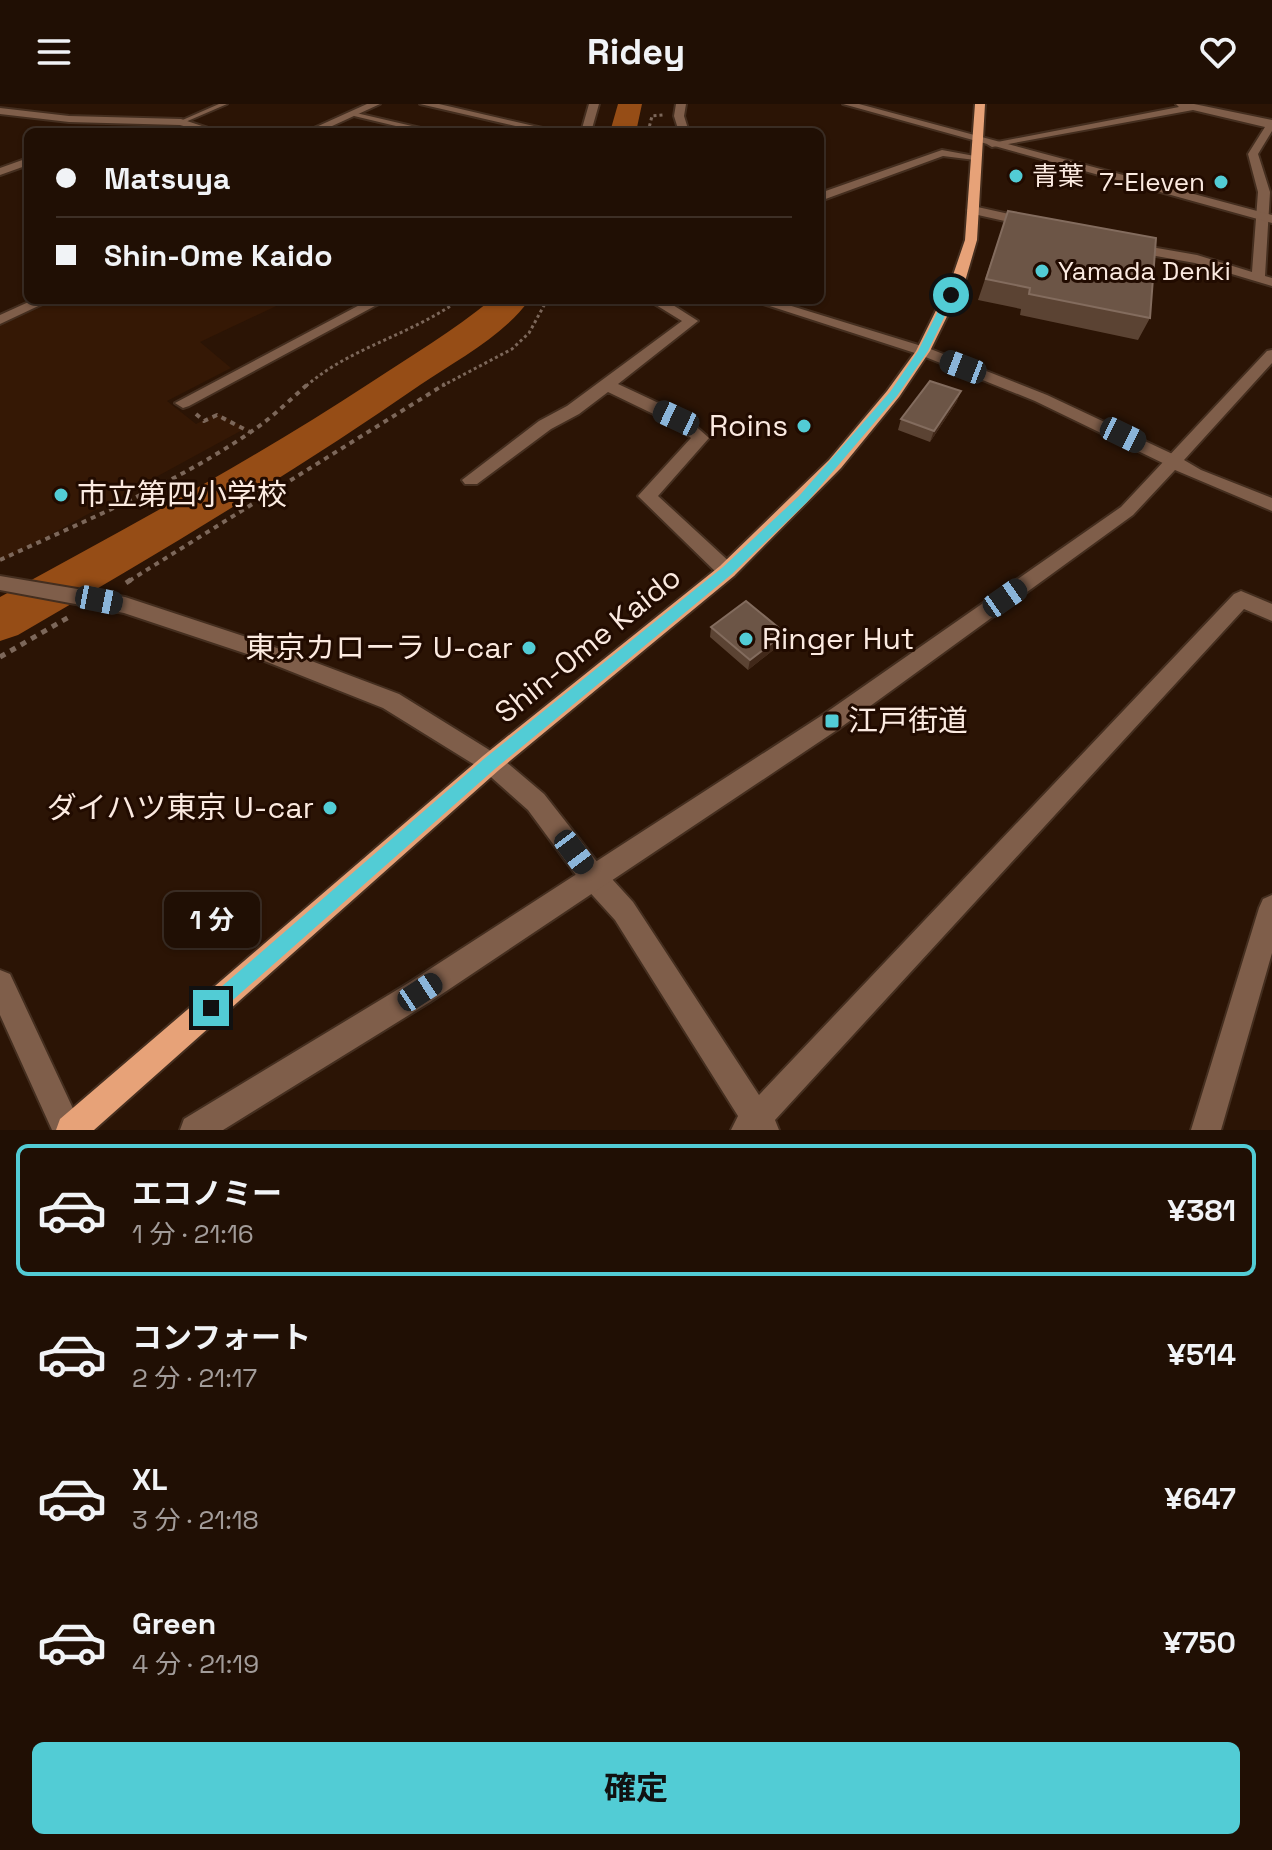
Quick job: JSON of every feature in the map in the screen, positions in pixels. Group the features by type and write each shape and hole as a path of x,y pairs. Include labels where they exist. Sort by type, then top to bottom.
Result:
{"main road":[{"name":"Shin-Ome Kaido","path":"70,1130 491,763 727,571 835,464 893,394 923,351 959,278 971,240 982,147 980,104"}],"street":[{"path":"320,128 375,104"},
{"path":"425,104 536,128"},
{"path":"587,128 593,104"},
{"path":"681,104 679,116 684,128"},
{"path":"848,104 982,147 1266,217"},
{"path":"1181,104 1271,126 1253,154 1264,192 1266,217 1258,278"},
{"path":"824,196 942,153 1193,107"},
{"path":"0,111 69,119 116,116 182,120 202,128"},
{"path":"98,128 116,116"},
{"path":"174,128 182,120"},
{"path":"0,172 24,163"},
{"path":"973,210 1043,226"},
{"path":"1112,244 1197,259 1272,282"},
{"path":"0,320 35,304"},
{"path":"183,403 371,304"},
{"path":"471,480 545,425 573,410 691,321 662,304"},
{"path":"771,304 923,351 1041,398 1205,479 1272,505"},
{"path":"195,1130 420,992 832,721 1127,511 1272,354"},
{"path":"607,385 676,418 701,438 647,496 727,571"},
{"path":"0,583 125,605 254,648 391,701 491,763 536,802 593,877 624,911 756,1127 1241,599 1272,613"},
{"path":"1206,1130 1272,908"},
{"path":"0,984 70,1130"}],"lane":[{"path":"182,120 224,104"},
{"path":"352,114 412,128"}],"path":[{"path":"649,128 652,116 666,115"},
{"path":"0,560 116,507 250,432 274,416 329,368 380,340 437,318 454,304"},
{"path":"0,657 99,600 451,380 490,366 531,332 543,304"},
{"path":"183,403 204,421 217,415 250,432"}],"shaded area":[{"name":"市立第四小学校","path":"40,304 281,304 200,342 231,368 167,401 196,424 217,413 246,428 0,562 0,321"}],"building":[{"path":"1008,211 1156,238 1150,318 1029,294 1030,288 986,279"},
{"path":"930,381 961,391 934,431 901,419"},
{"path":"746,601 785,633 750,660 711,627"}],"waterway":[{"path":"624,128 630,104"},
{"path":"0,621 162,530 332,427 479,328 507,304"}],"place":[{"name":"青葉","path":"1016,176"},
{"name":"7-Eleven","path":"1221,182"},
{"name":"Yamada Denki","path":"1042,271"},
{"name":"Roins","path":"804,426"},
{"name":"市立第四小学校","path":"61,495"},
{"name":"Ringer Hut","path":"746,639"},
{"name":"東京カローラ U-car","path":"529,648"},
{"name":"江戸街道","path":"832,721"},
{"name":"ダイハツ東京 U-car","path":"330,808"}],"route":[{"path":"211,1008 491,763 727,571 803,499 893,394 923,351 951,295"}]}
